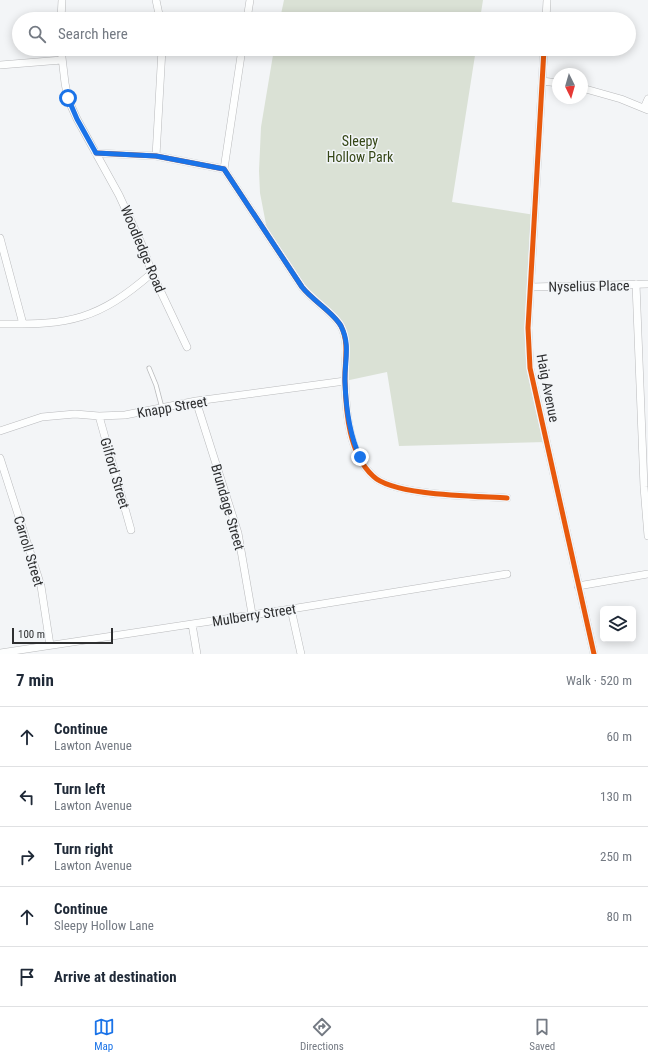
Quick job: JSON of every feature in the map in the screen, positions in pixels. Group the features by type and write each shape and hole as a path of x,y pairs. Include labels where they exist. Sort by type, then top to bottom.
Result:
{"street":[{"path":"61,12 62,0"},
{"path":"156,0 159,12"},
{"path":"248,12 250,0"},
{"path":"546,12 547,0"},
{"name":"Woodledge Road","path":"62,56 68,98 77,119 119,195 142,245 152,273 187,347"},
{"path":"156,156 162,56"},
{"path":"241,56 224,169 309,297 332,315 340,324 345,337 347,356 345,381 353,443 360,457 373,476 381,482 392,486 428,492 507,498"},
{"name":"Haig Avenue","path":"544,56 528,328 530,368 594,654"},
{"path":"0,65 62,60"},
{"path":"542,81 552,83"},
{"path":"588,90 621,99 646,109 648,99"},
{"path":"96,153 156,156 224,169"},
{"path":"0,238 23,324"},
{"path":"0,324 56,323 89,315 118,300 152,273"},
{"path":"636,284 644,487 648,536"},
{"name":"Nyselius Place","path":"531,287 648,284"},
{"name":"Knapp Street","path":"0,431 42,417 75,414 99,416 125,415 196,401 345,381"},
{"name":"Brundage Street","path":"196,401 238,533 252,614"},
{"name":"Gilford Street","path":"99,416 131,530"},
{"name":"Carroll Street","path":"0,458 41,586 50,645"},
{"name":"Mulberry Street","path":"1,653 291,609 507,574"},
{"path":"578,586 648,574"},
{"path":"291,609 301,654"},
{"path":"192,624 197,654"}],"lane":[{"path":"149,368 156,385 162,408"}],"green space":[{"path":"284,0 483,0 481,12 281,12"},
{"name":"Sleepy Hollow Park","path":"273,56 475,56 452,202 535,215 528,351 546,442 399,446 387,372 345,381 347,368 340,324 309,297 269,240 260,193 259,171 261,127"}],"cycle path":[{"path":"544,56 528,328 530,368 594,654"},
{"path":"96,153 156,156 224,169 302,287 333,316 341,326 344,333 346,347 346,407 350,432 354,445 365,467 373,476 383,483 398,488 436,494 507,498"}],"route":[{"path":"68,98 77,119 96,153 156,156 224,169 309,297 332,315 340,324 345,337 347,356 345,381 350,425 353,443 360,457"}]}
